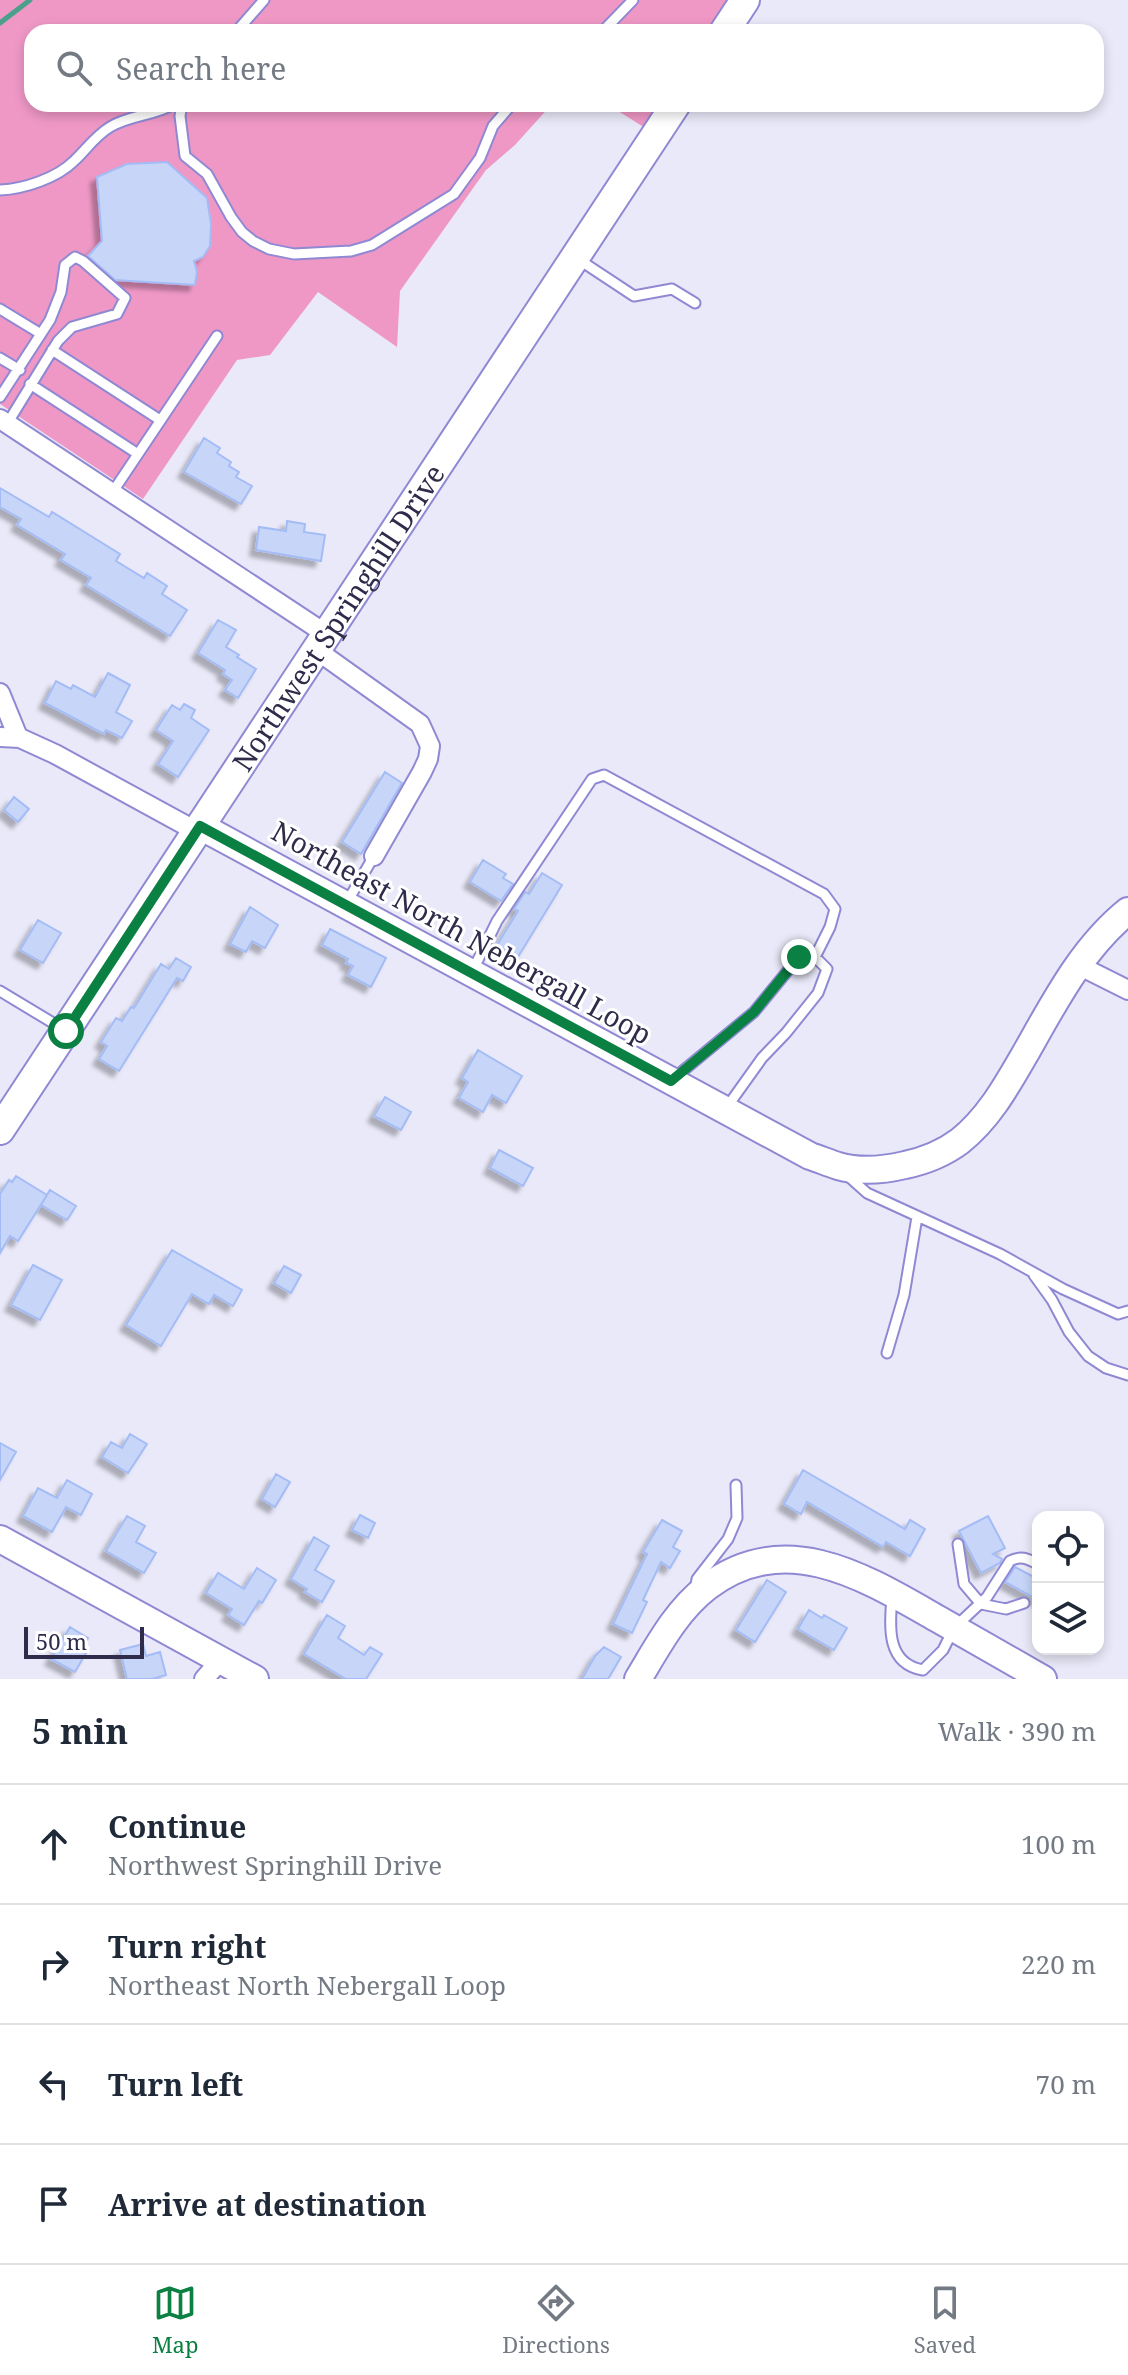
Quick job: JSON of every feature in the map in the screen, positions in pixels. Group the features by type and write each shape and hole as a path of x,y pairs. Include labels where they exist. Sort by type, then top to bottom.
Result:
{"main road":[{"path":"729,24 745,0"},
{"name":"Northwest Springhill Drive","path":"0,1130 671,112"}],"street":[{"path":"7,424 112,493 321,642 417,720 429,740 428,759 374,856"},
{"path":"0,693 9,737 55,754 198,829"},
{"name":"Northeast North Nebergall Loop","path":"198,829 810,1156 841,1167 879,1170 899,1167 919,1162 960,1140 981,1121 1004,1092 1078,965 1128,911"},
{"path":"1078,965 1128,990"},
{"path":"0,1539 212,1670 255,1679"},
{"path":"638,1679 665,1635 707,1588 727,1574 757,1564 788,1560 832,1566 853,1573 1043,1679"}],"lane":[{"path":"243,24 264,0"},
{"path":"610,24 633,0"},
{"path":"0,190 58,173 110,127 124,120 158,112"},
{"path":"181,112 185,156 207,174 242,232 269,249 304,254 336,253 372,245 454,194 480,158 493,126 505,112"},
{"path":"0,397 50,320 61,292 65,265 75,257 125,298 117,314 72,327 52,350 7,424"},
{"path":"575,257 634,296 672,289 695,303"},
{"path":"0,309 41,334"},
{"path":"112,493 217,336"},
{"path":"52,350 160,420"},
{"path":"0,358 20,370"},
{"path":"30,384 138,454"},
{"path":"471,974 497,921 549,842 592,779 604,775 824,894 835,909 815,957"},
{"path":"345,905 374,856"},
{"path":"671,1081 754,1012 799,957 815,957 827,969 818,993 762,1058 725,1111"},
{"path":"0,991 66,1031"},
{"path":"841,1167 867,1193 1000,1254 1063,1289 1118,1314 1128,1311"},
{"path":"887,1353 904,1295 917,1217"},
{"path":"1032,1273 1088,1356 1106,1368 1128,1375"},
{"path":"690,1604 697,1579 728,1539 737,1518 736,1485"},
{"path":"958,1544 964,1584 981,1604 1006,1609 1024,1603"},
{"path":"892,1593 890,1618 897,1654 903,1663 923,1670 943,1650 954,1628 981,1604 1010,1561 1024,1557 1032,1561"}],"shaded area":[{"path":"0,0 736,0 720,24 24,24 24,112 545,112 515,145 486,170 400,291 397,347 318,292 270,355 237,360 143,499 0,404"},
{"path":"620,112 663,112 650,131"}],"building":[{"path":"167,162 207,198 210,246 203,257 194,261 197,272 195,285 115,280 88,256 102,241 97,177 127,164"},
{"path":"204,438 220,448 217,453 239,472 236,477 252,486 241,504 184,472"},
{"path":"0,488 49,517 52,512 120,554 116,561 144,578 147,573 167,586 162,594 187,610 170,636 86,585 91,578 61,560 65,554 17,525 21,519 0,507"},
{"path":"287,521 305,524 304,532 325,535 321,561 256,550 259,527 286,531"},
{"path":"218,620 236,630 226,647 256,669 238,698 225,690 232,680 223,674 225,670 198,653"},
{"path":"108,673 130,685 116,712 132,721 122,738 106,730 104,734 45,703 56,681 71,689 73,685 95,697"},
{"path":"184,704 195,710 191,718 209,730 178,777 158,764 173,741 156,730 172,705 180,710"},
{"path":"385,772 402,783 361,854 342,842"},
{"path":"14,797 29,809 18,822 4,810"},
{"path":"483,860 506,874 503,878 513,884 501,901 470,882"},
{"path":"542,873 562,885 518,957 497,945 518,911 514,909 525,892 529,894"},
{"path":"250,907 278,925 265,948 252,941 246,952 230,944"},
{"path":"38,920 61,933 43,963 20,950"},
{"path":"330,929 386,958 371,987 348,975 353,966 346,963 348,959 322,945"},
{"path":"176,958 191,967 183,981 177,978 119,1071 99,1059 107,1046 101,1042 116,1018 122,1021 131,1007 134,1008 161,964 169,969"},
{"path":"478,1050 522,1076 506,1103 492,1095 483,1112 459,1098 468,1082 462,1078"},
{"path":"385,1097 411,1112 401,1130 374,1116"},
{"path":"499,1150 533,1168 523,1186 490,1168"},
{"path":"16,1176 47,1195 18,1241 10,1236 0,1253 0,1194 9,1180 12,1182"},
{"path":"50,1190 76,1206 67,1220 41,1205"},
{"path":"172,1250 242,1290 233,1306 214,1295 209,1304 192,1294 161,1346 126,1325"},
{"path":"33,1265 62,1280 40,1320 11,1305"},
{"path":"284,1266 301,1275 291,1293 274,1283"},
{"path":"130,1434 147,1444 128,1473 102,1457 111,1442 122,1448"},
{"path":"0,1443 16,1452 0,1480"},
{"path":"803,1470 905,1529 910,1520 925,1529 910,1556 886,1542 883,1547 807,1502 801,1514 784,1504"},
{"path":"276,1474 290,1482 275,1507 262,1499"},
{"path":"67,1480 92,1494 81,1515 66,1507 52,1532 23,1516 38,1488 57,1498"},
{"path":"360,1515 375,1523 368,1538 352,1530"},
{"path":"127,1516 145,1526 136,1542 156,1553 144,1573 106,1551"},
{"path":"988,1516 1005,1548 993,1554 1002,1559 1000,1563 981,1573 959,1531"},
{"path":"662,1520 682,1531 673,1547 680,1551 670,1568 661,1562 632,1633 613,1624 647,1554 643,1552"},
{"path":"314,1537 329,1546 315,1570 334,1581 322,1602 291,1579"},
{"path":"1015,1567 1032,1576 1032,1597 1005,1582"},
{"path":"257,1568 276,1580 244,1625 228,1615 232,1609 206,1593 218,1573 244,1589"},
{"path":"767,1580 786,1592 755,1642 736,1630"},
{"path":"809,1610 847,1628 834,1650 798,1629"},
{"path":"327,1615 345,1626 338,1638 364,1655 370,1647 382,1654 366,1679 346,1679 304,1654"},
{"path":"70,1627 88,1638 81,1650 86,1653 75,1672 51,1659"},
{"path":"143,1644 146,1656 160,1652 166,1675 152,1679 127,1679 120,1650"},
{"path":"604,1647 621,1657 608,1679 582,1679 595,1656"}],"waterway":[{"path":"0,23 30,0"}],"route":[{"path":"66,1031 200,826 671,1081 754,1012 799,957"}]}
